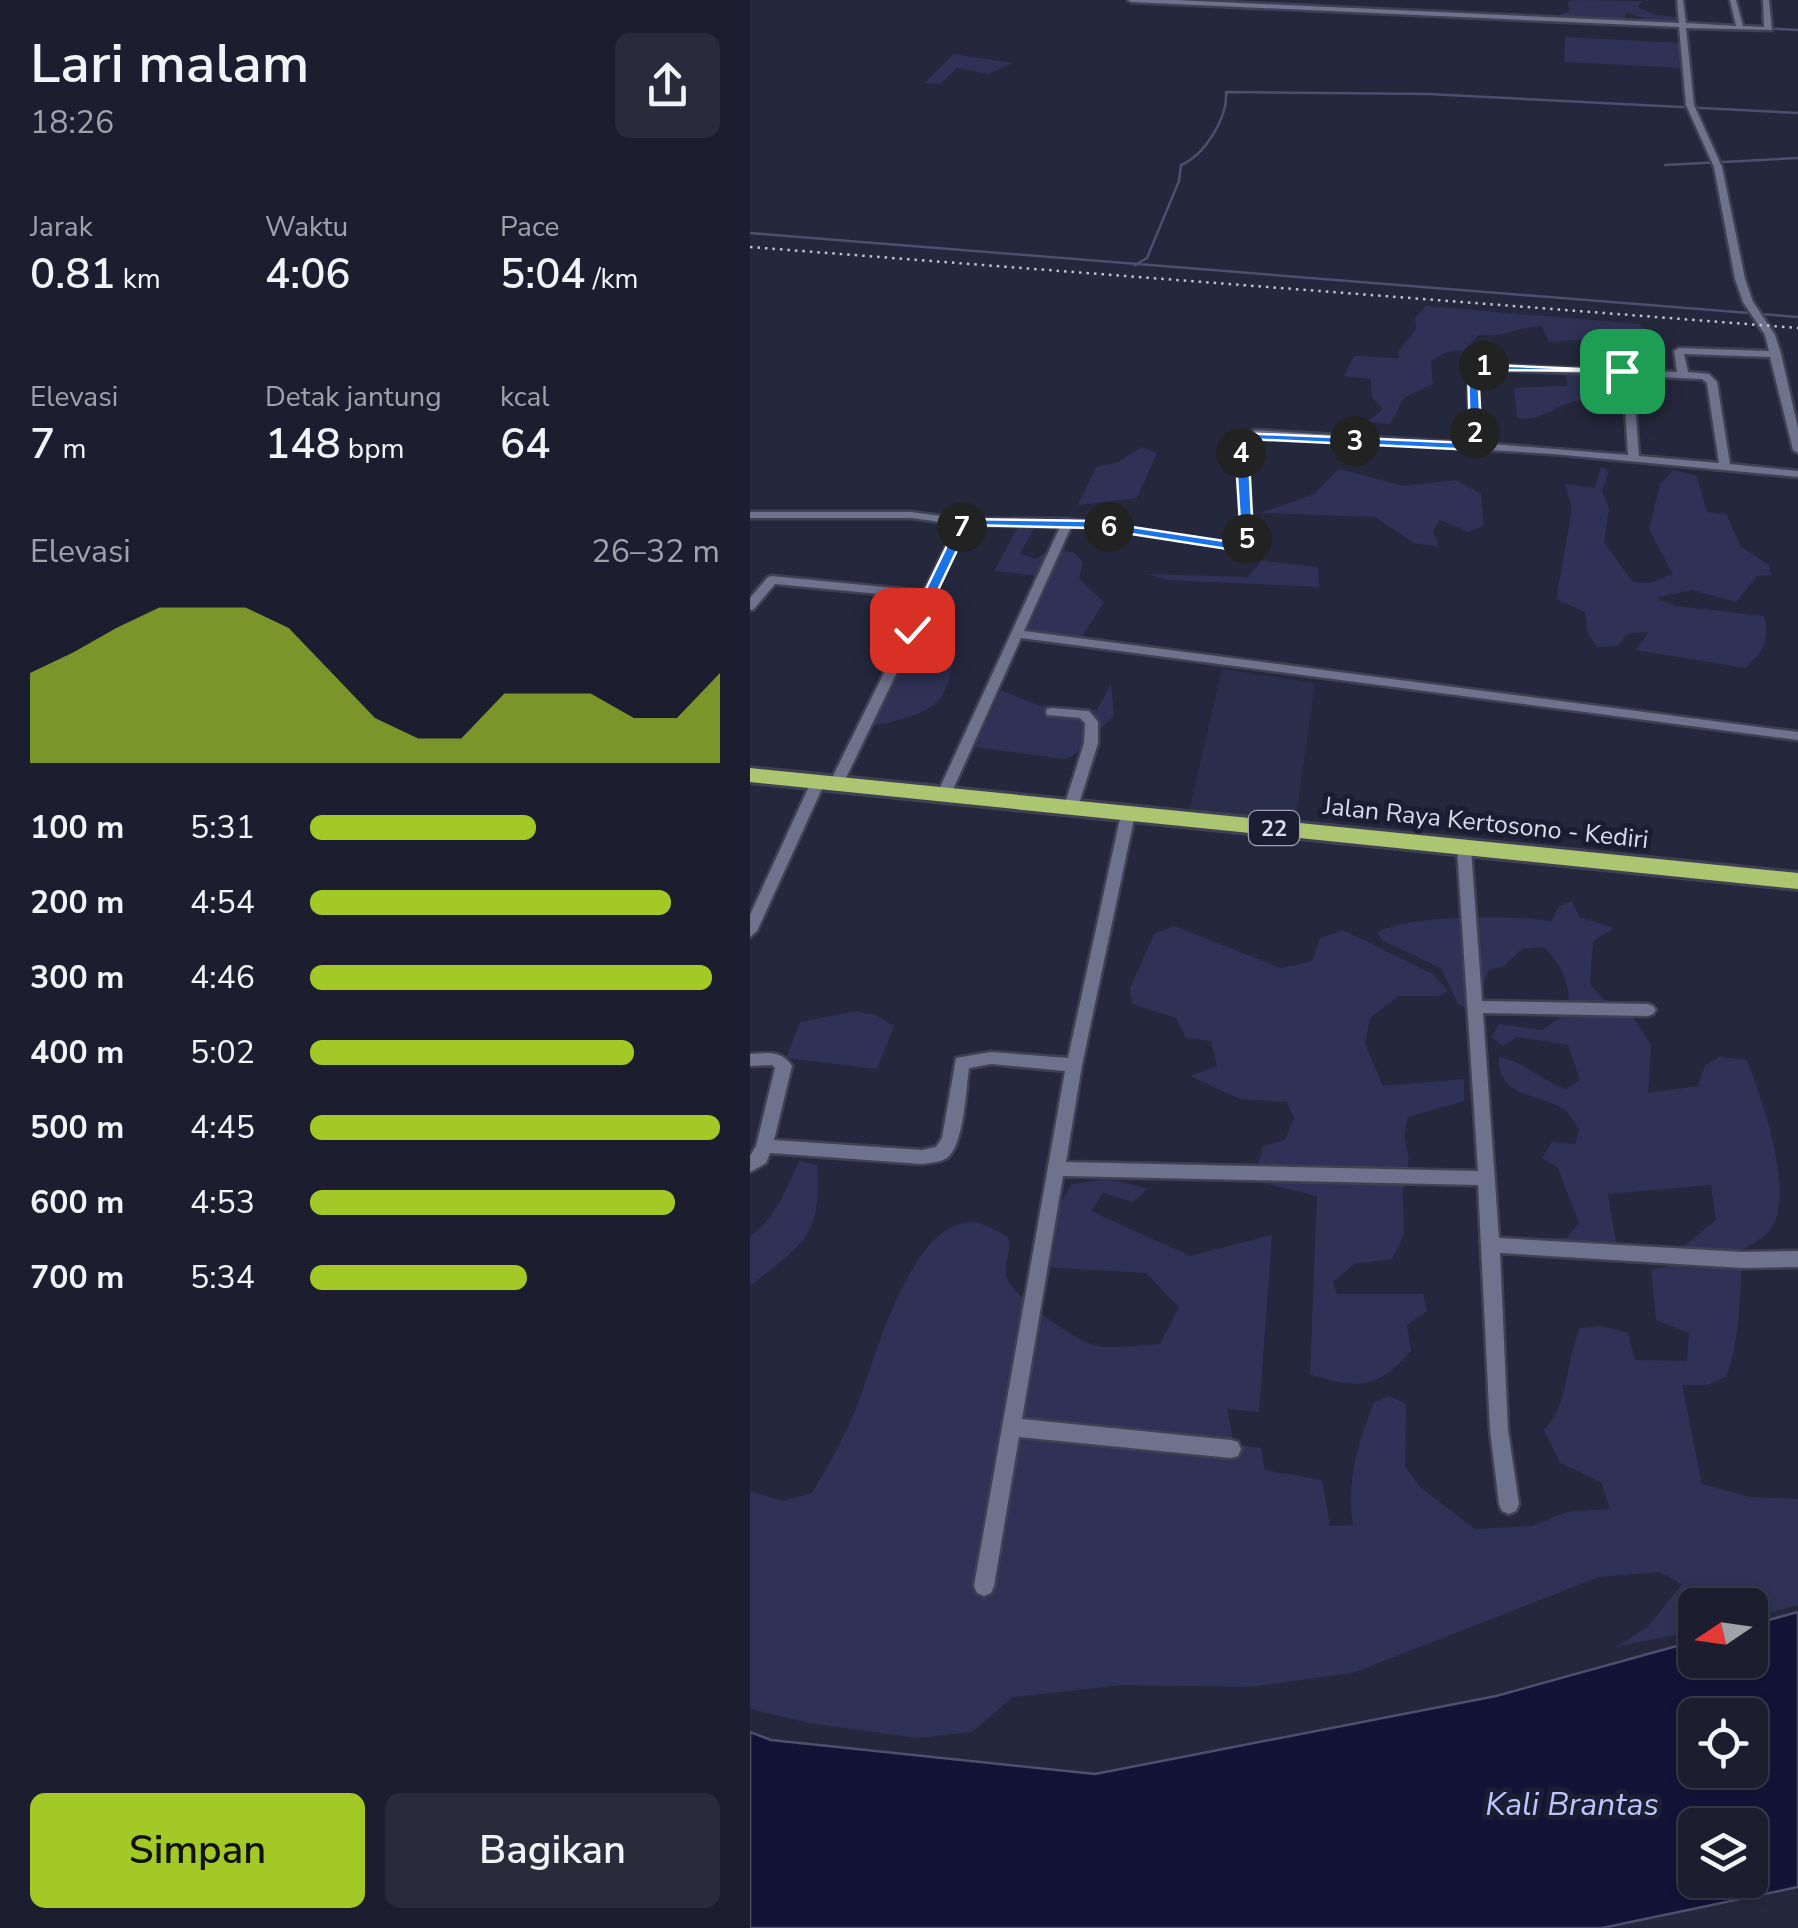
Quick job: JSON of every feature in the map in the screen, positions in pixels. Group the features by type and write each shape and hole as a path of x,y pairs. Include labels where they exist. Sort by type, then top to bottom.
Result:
{"highway":[{"name":"Jalan Raya Kertosono - Kediri","path":"750,775 1798,881"}],"street":[{"path":"1131,0 1769,27 1766,0"},
{"path":"1479,14 1482,0"},
{"path":"1536,16 1539,0"},
{"path":"1680,0 1691,108 1717,164 1731,246 1756,314 1776,354 1798,450"},
{"path":"1733,0 1739,26"},
{"path":"1683,375 1681,350 1776,354"},
{"path":"1476,447 1472,366 1705,376 1712,382 1724,467"},
{"path":"1622,371 1628,374 1632,400 1634,459"},
{"path":"750,515 911,515 964,522 1068,522 1240,548 1247,538 1240,445 1248,434 1476,447 1798,474"},
{"path":"750,931 930,594 964,522"},
{"path":"944,794 1068,522"},
{"path":"750,606 772,580 930,594"},
{"path":"1018,634 1798,736"},
{"path":"1052,712 1084,714 1092,722 1071,808"},
{"path":"984,1586 1074,1064 1128,814"},
{"path":"1464,848 1492,1245 1499,1430 1509,1504"},
{"path":"1473,1007 1648,1010"},
{"path":"764,1146 879,1156 934,1156 950,1140 962,1063 991,1058 1074,1064"},
{"path":"750,1060 775,1059 784,1066 760,1158 750,1165"},
{"path":"1056,1168 1487,1178"},
{"path":"1492,1245 1743,1260 1798,1259"},
{"path":"1013,1427 1231,1449"}],"shaded area":[{"path":"1642,1 1638,7 1656,15 1678,17 1679,21 1648,20 1626,12 1625,20 1559,16 1570,10 1567,3"},
{"path":"1565,37 1682,43 1685,68 1564,62"},
{"path":"953,54 1013,63 989,74 957,68 940,84 925,83"},
{"path":"1426,306 1639,324 1649,334 1622,339 1597,332 1592,339 1549,342 1542,326 1479,335 1463,351 1447,352 1431,361 1433,384 1404,398 1390,424 1367,422 1383,409 1372,398 1371,379 1344,376 1354,356 1399,358 1398,352 1416,329 1415,318"},
{"path":"1571,371 1586,378 1586,391 1593,395 1590,401 1570,403 1536,417 1517,418 1514,388 1567,386 1566,376"},
{"path":"1142,447 1157,453 1137,498 1078,505 1096,467 1118,462"},
{"path":"1601,467 1609,471 1602,491 1609,508 1604,543 1633,582 1649,583 1673,574 1649,530 1660,484 1674,470 1697,476 1707,512 1726,514 1741,547 1769,565 1771,575 1757,576 1736,602 1692,590 1656,598 1676,606 1764,616 1764,645 1745,668 1635,650 1649,632 1629,633 1617,646 1597,647 1588,634 1585,612 1556,599 1572,509 1565,484 1595,488"},
{"path":"1339,469 1404,486 1456,480 1481,494 1484,526 1468,532 1440,520 1433,531 1439,547 1414,543 1375,517 1260,513 1314,494"},
{"path":"1019,525 1036,525 1020,554 1036,559 1051,548 1038,576 994,571"},
{"path":"1062,550 1075,553 1083,562 1079,579 1104,602 1081,638 1027,631"},
{"path":"1262,561 1318,567 1319,587 1167,580 1146,574 1248,577"},
{"path":"925,617 956,620 952,666 942,696 918,714 872,726"},
{"path":"1222,669 1315,683 1295,824 1189,812"},
{"path":"1111,684 1114,716 1073,756 1064,759 975,747 1001,690 1040,706 1097,710"},
{"path":"1572,901 1579,917 1614,928 1593,941 1590,984 1604,1000 1625,1004 1651,1045 1648,1093 1698,1086 1705,1065 1720,1057 1747,1060 1760,1098 1778,1172 1777,1216 1767,1234 1744,1249 1737,1330 1726,1377 1707,1385 1682,1385 1702,1484 1750,1497 1798,1499 1798,1605 1768,1613 1768,1588 1679,1588 1682,1584 1659,1572 1599,1577 1353,1673 1250,1687 1123,1685 1013,1697 972,1732 917,1738 809,1723 750,1709 750,1491 782,1501 812,1493 850,1422 897,1298 930,1245 950,1228 972,1222 986,1225 1008,1237 1006,1275 1010,1284 1060,1327 1097,1346 1160,1344 1179,1307 1146,1273 1041,1267 1054,1213 1072,1184 1109,1179 1148,1189 1132,1202 1103,1193 1091,1211 1190,1256 1272,1235 1259,1412 1227,1409 1234,1444 1261,1448 1265,1470 1322,1480 1330,1526 1353,1525 1351,1493 1358,1447 1374,1402 1389,1396 1406,1404 1405,1467 1420,1487 1475,1529 1532,1526 1567,1512 1610,1509 1601,1482 1560,1463 1544,1430 1563,1395 1580,1328 1601,1326 1628,1333 1635,1360 1687,1361 1689,1333 1656,1320 1651,1270 1677,1264 1684,1246 1716,1220 1711,1185 1608,1194 1618,1255 1512,1239 1566,1238 1579,1223 1558,1168 1542,1158 1552,1142 1575,1144 1579,1130 1565,1110 1512,1087 1500,1070 1499,1057 1566,1089 1580,1080 1568,1045 1517,1037 1503,1046 1491,1037 1499,1024 1542,1030 1568,1012 1564,976 1544,947 1522,949 1504,966 1489,970 1472,1011 1458,1004 1441,968 1383,941 1377,933 1410,923 1462,918 1551,922 1559,906"},
{"path":"1174,926 1281,968 1312,961 1320,938 1343,930 1433,974 1448,991 1439,996 1399,996 1370,1018 1365,1044 1383,1086 1464,1079 1464,1101 1408,1117 1404,1136 1409,1159 1403,1192 1404,1235 1392,1259 1354,1264 1333,1282 1337,1294 1423,1294 1427,1311 1407,1325 1411,1351 1377,1379 1354,1384 1310,1374 1317,1196 1254,1181 1263,1146 1285,1140 1294,1118 1287,1102 1240,1099 1190,1076 1217,1066 1211,1041 1186,1038 1176,1018 1132,1004 1130,988 1154,934"},
{"path":"856,1011 875,1015 894,1026 877,1069 786,1058 800,1022"},
{"path":"799,1161 817,1165 818,1189 812,1224 784,1260 750,1286 750,1236 773,1212"},
{"path":"1678,1589 1678,1634 1615,1647 1648,1627"}],"water":[{"name":"Kali Brantas","path":"1798,1612 1798,1887 1768,1893 1768,1808 1678,1808 1678,1898 1745,1898 1602,1928 750,1928 750,1732 771,1740 1095,1774 1496,1696 1678,1646 1678,1678 1768,1678 1768,1620"}],"waterway":[{"path":"1398,10 1798,30"},
{"path":"1137,264 1147,258 1179,181 1181,165 1198,153 1219,123 1226,92 1429,94 1798,113"},
{"path":"1665,165 1798,158"},
{"path":"750,233 1137,264"},
{"path":"1137,264 1798,317"}],"railway":[{"path":"750,247 1798,328"}],"route":[{"path":"912,630 964,522 1093,524 1240,548 1247,538 1240,445 1241,438 1248,434 1476,447 1472,366 1622,371"}]}
